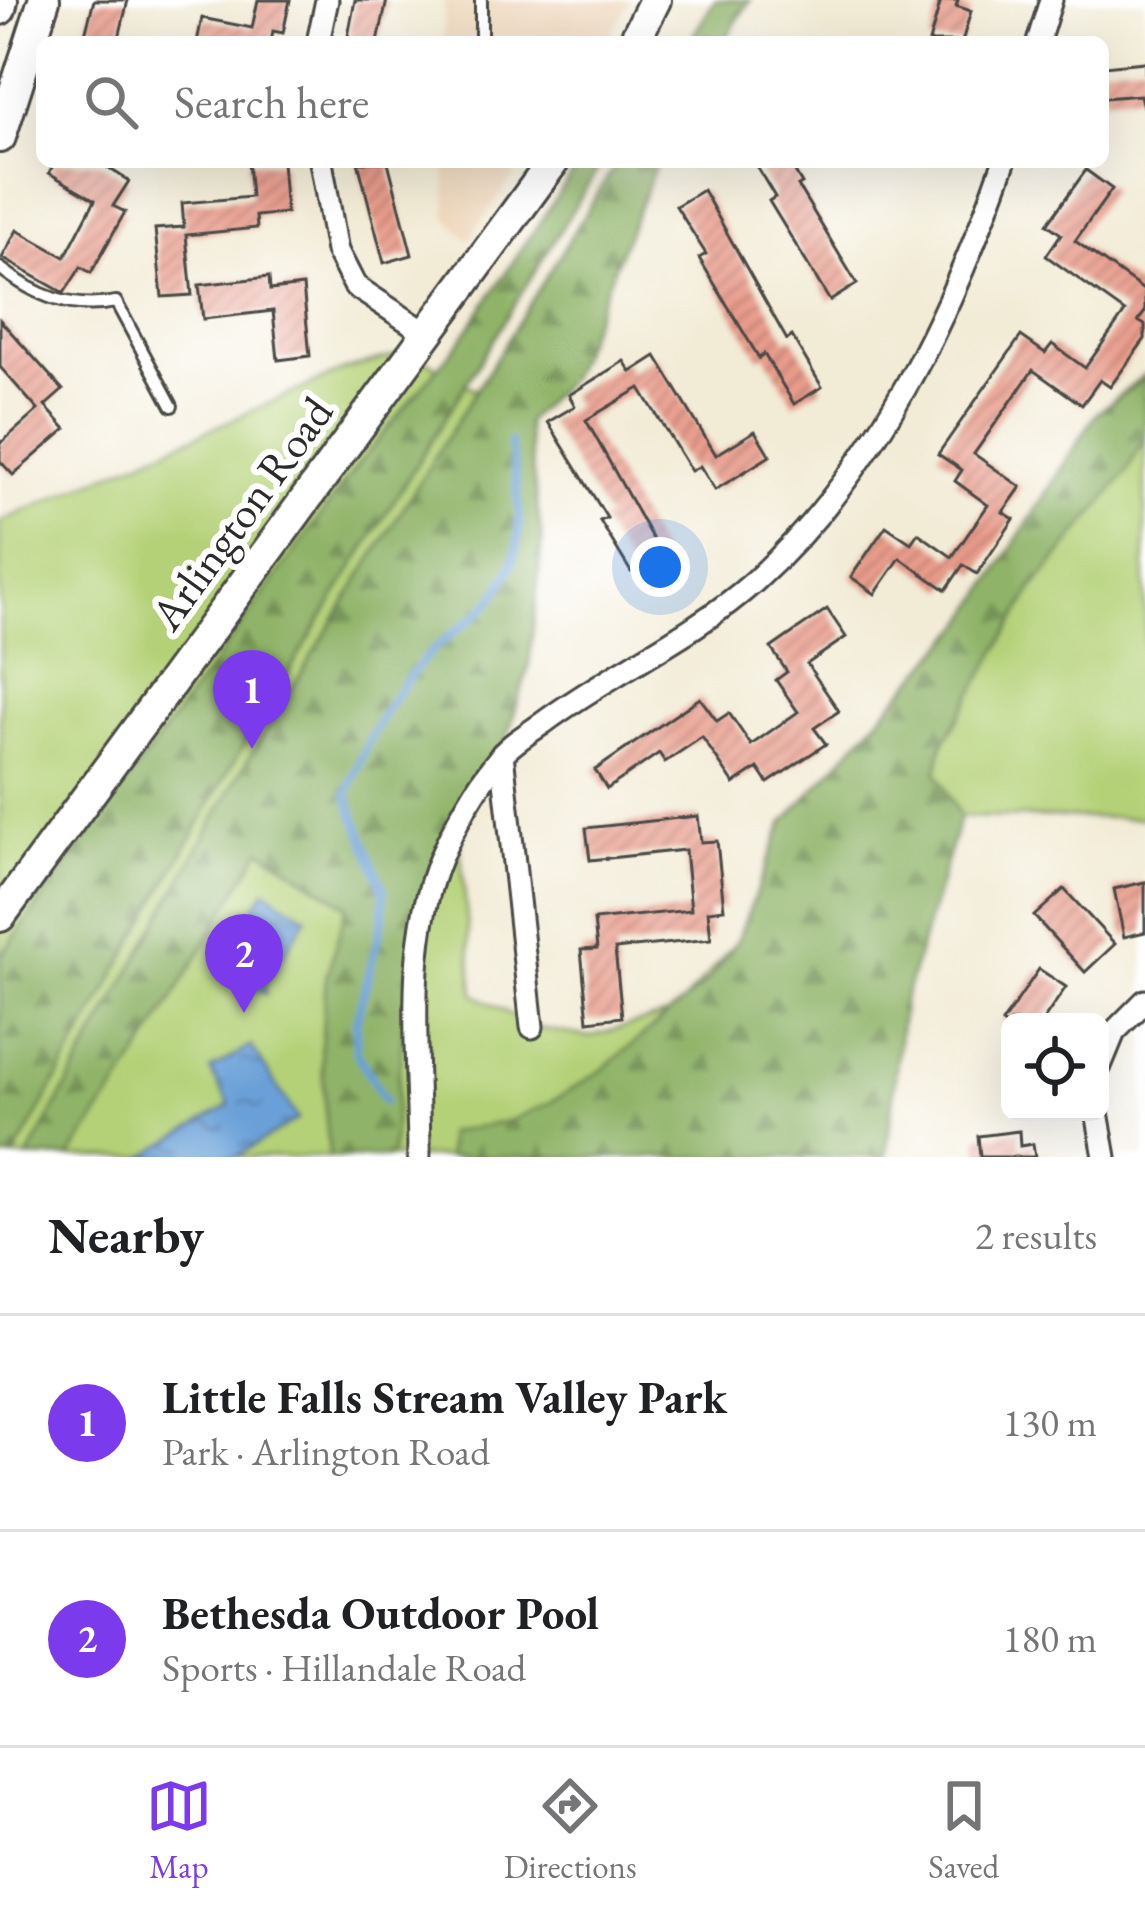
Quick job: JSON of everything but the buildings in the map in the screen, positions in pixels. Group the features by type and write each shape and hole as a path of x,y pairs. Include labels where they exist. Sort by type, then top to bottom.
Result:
{"main road":[{"path":"0,10 2,0"},
{"path":"637,36 656,0"},
{"path":"0,137 44,2"},
{"name":"Arlington Road","path":"0,916 549,168"}],"street":[{"path":"319,36 326,0"},
{"path":"1040,36 1051,0"},
{"path":"0,10 44,2"},
{"path":"322,168 338,251 356,286 426,333"},
{"path":"419,1157 419,973 430,886 458,823 502,754 578,697 690,630 755,580 806,526 881,426 927,353 966,268 1002,168"},
{"path":"502,754 532,1027"},
{"path":"1109,1044 1114,1032 1145,1001"},
{"path":"1099,1121 1105,1157"}],"lane":[{"path":"481,36 482,0"},
{"path":"0,268 33,294 89,308 116,302 172,406"}],"shaded area":[{"path":"444,0 631,0 610,36 443,36"},
{"path":"445,168 520,168 468,240 447,218"}],"green space":[{"path":"715,0 750,0 728,36 693,36"},
{"path":"576,168 598,168 230,768 14,1157 0,1157 0,957 356,467 460,341"},
{"path":"613,168 655,168 569,379 526,422 542,541 529,665 502,754 441,855 410,955 392,1152 386,1157 329,1157 321,1048 326,978 347,906 261,849 139,1056 70,1157 28,1157 241,771"},
{"path":"412,351 526,422 542,541 529,665 502,754 458,823 474,994 532,1027 589,1037 674,1013 737,941 783,824 965,623 1096,414 1145,374 1145,818 960,817 903,1003 886,1157 0,1157 0,522 347,369"},
{"path":"1145,378 1145,438 1127,472 1033,589 942,746 937,772 960,817 903,1003 886,1157 448,1157 447,1133 509,1121 551,1102 602,1070 708,981 737,941 783,824 965,623 1096,414"}],"water":[{"path":"265,890 307,917 265,985 266,994 218,965"},
{"path":"251,1046 298,1119 236,1157 143,1157 230,1105 210,1070"}],"waterway":[{"path":"385,1101 356,1052 356,1021 383,919 384,891 347,795 370,738 402,686 429,654 487,605 505,580 519,532 510,442"}],"place":[{"name":"Little Falls Stream Valley Park","path":"252,749"},
{"name":"Bethesda Outdoor Pool","path":"244,1013"}]}
